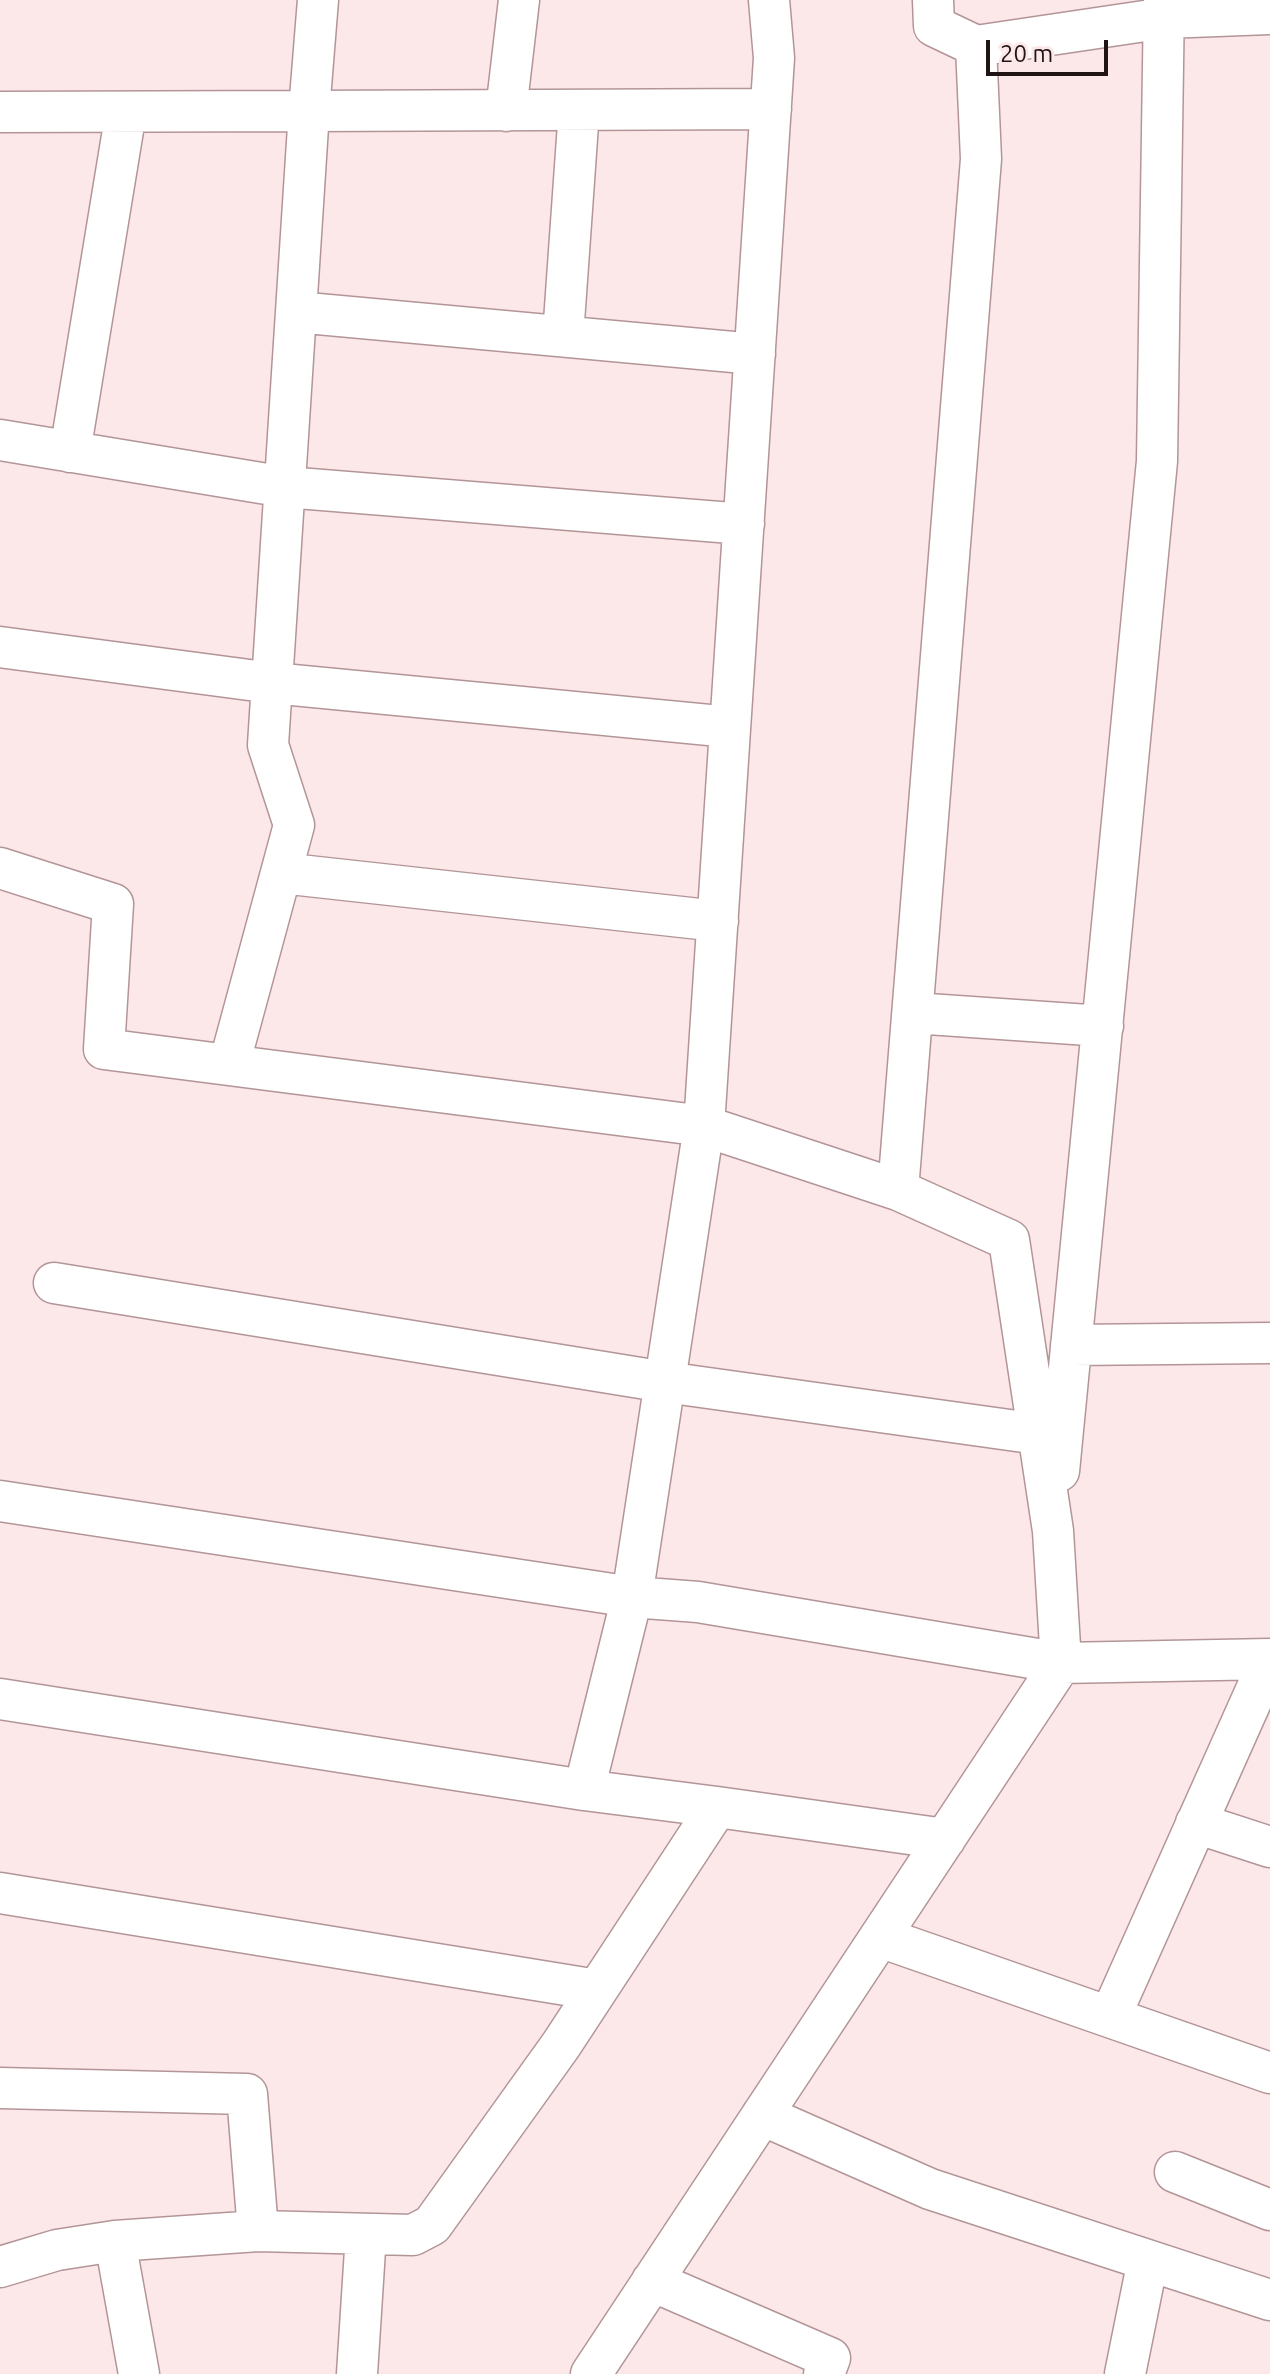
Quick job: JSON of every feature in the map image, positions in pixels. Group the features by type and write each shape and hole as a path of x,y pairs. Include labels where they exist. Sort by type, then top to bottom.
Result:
{"street":[{"path":"229,1065 294,825 268,745 318,0"},
{"path":"506,111 519,0"},
{"path":"584,1790 632,1597 704,1126 774,58 769,0"},
{"path":"933,0 934,26 976,46 1165,9 1270,14"},
{"path":"1053,1531 1157,461 1165,9"},
{"path":"898,1190 981,159 976,46"},
{"path":"0,112 771,109"},
{"path":"563,336 579,110"},
{"path":"70,452 126,112"},
{"path":"296,312 755,354"},
{"path":"0,440 285,487 744,524"},
{"path":"0,647 272,683 730,727"},
{"path":"0,868 113,904 104,1049 704,1126 898,1190 1009,1240 1053,1531 1061,1663 591,2374"},
{"path":"281,873 718,921"},
{"path":"913,1013 1103,1026"},
{"path":"54,1283 665,1382 1038,1434"},
{"path":"1071,1345 1270,1343"},
{"path":"0,1501 632,1597 698,1602 1061,1663 1270,1659 1110,2017"},
{"path":"0,1699 584,1790 945,1839"},
{"path":"0,2267 57,2250 115,2241 258,2231 413,2235 432,2225 561,2045 717,1807"},
{"path":"1196,1823 1270,1847"},
{"path":"0,1893 597,1990"},
{"path":"880,1937 1270,2073"},
{"path":"0,2088 247,2094 258,2231"},
{"path":"762,2115 930,2189 1270,2300"},
{"path":"1175,2172 1270,2210"},
{"path":"357,2374 366,2234"},
{"path":"115,2241 139,2374"},
{"path":"1125,2374 1148,2260"},
{"path":"652,2281 830,2358 824,2374"}]}
